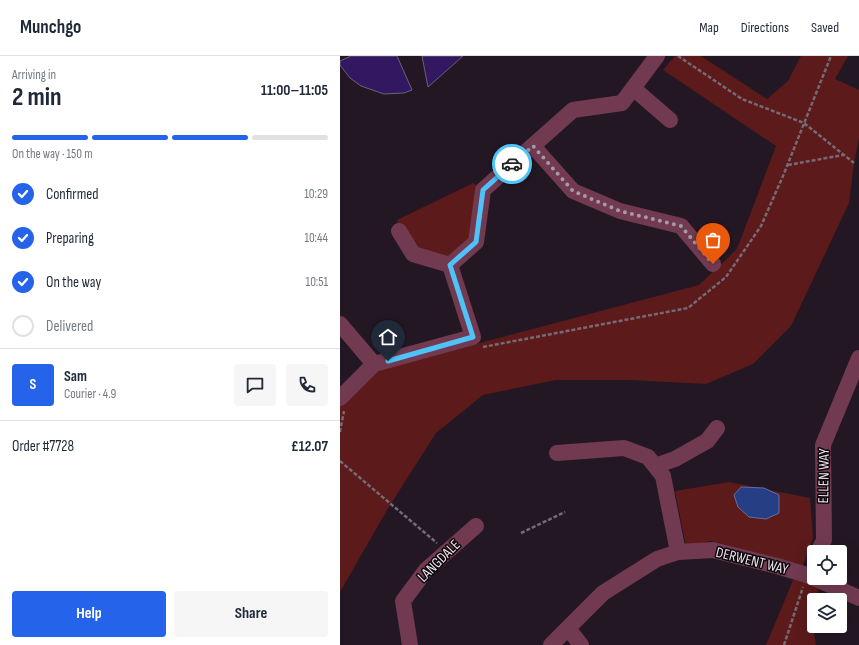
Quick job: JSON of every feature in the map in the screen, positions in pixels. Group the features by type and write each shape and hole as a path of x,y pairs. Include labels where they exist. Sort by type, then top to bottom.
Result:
{"street":[{"path":"450,265 476,242 483,190 573,110 622,103 657,56"},
{"path":"633,88 670,120"},
{"path":"533,146 573,191 620,211 681,226 713,264"},
{"path":"399,231 413,254 450,265"},
{"path":"342,404 374,364 473,337 450,265"},
{"path":"340,324 374,364"},
{"name":"ELLEN WAY","path":"822,545 824,540 823,445 859,358"},
{"path":"655,466 675,459 707,441 717,428"},
{"path":"557,453 624,448 648,457 663,476 678,552"},
{"name":"LANGDALE","path":"410,645 403,601 426,570 476,526"},
{"name":"DERWENT WAY","path":"551,645 603,593 656,559 678,552 713,550 807,575"},
{"name":"DERWENT WAY","path":"830,585 859,598"},
{"path":"568,628 581,645"}],"path":[{"path":"678,56 742,100 804,124 854,163"},
{"path":"481,347 688,308 726,277 761,226 788,165 831,56"},
{"path":"788,165 843,155"},
{"path":"340,432 342,404"},
{"path":"340,461 447,551"},
{"path":"521,533 565,512"},
{"path":"784,645 807,575"}],"shaded area":[{"path":"675,56 701,56 767,99 788,81 801,56 848,56 835,79 859,90 859,138 849,203 791,326 753,364 706,384 631,380 556,380 483,395 436,433 387,510 340,592 340,406 378,370 699,285 737,249 776,146 663,70"},
{"path":"473,183 483,190 476,242 450,265 413,254 399,231 397,220"},
{"path":"729,482 810,498 813,538 810,545 807,545 807,555 803,566 711,541 686,546 675,491"},
{"path":"794,578 807,580 807,585 819,585 817,593 807,593 807,633 814,633 816,645 766,645"}],"water":[{"path":"741,487 764,488 779,495 779,513 766,519 749,517 738,507 734,495"}],"building":[{"path":"351,56 397,56 412,90 404,93 384,94 361,86 350,78 340,65 340,61"},
{"path":"422,56 463,56 428,87"}],"way so far":[{"path":"512,164 533,146 573,191 620,211 681,226 713,264"}],"route":[{"path":"388,361 473,337 450,265 476,242 483,190 512,164"}]}
